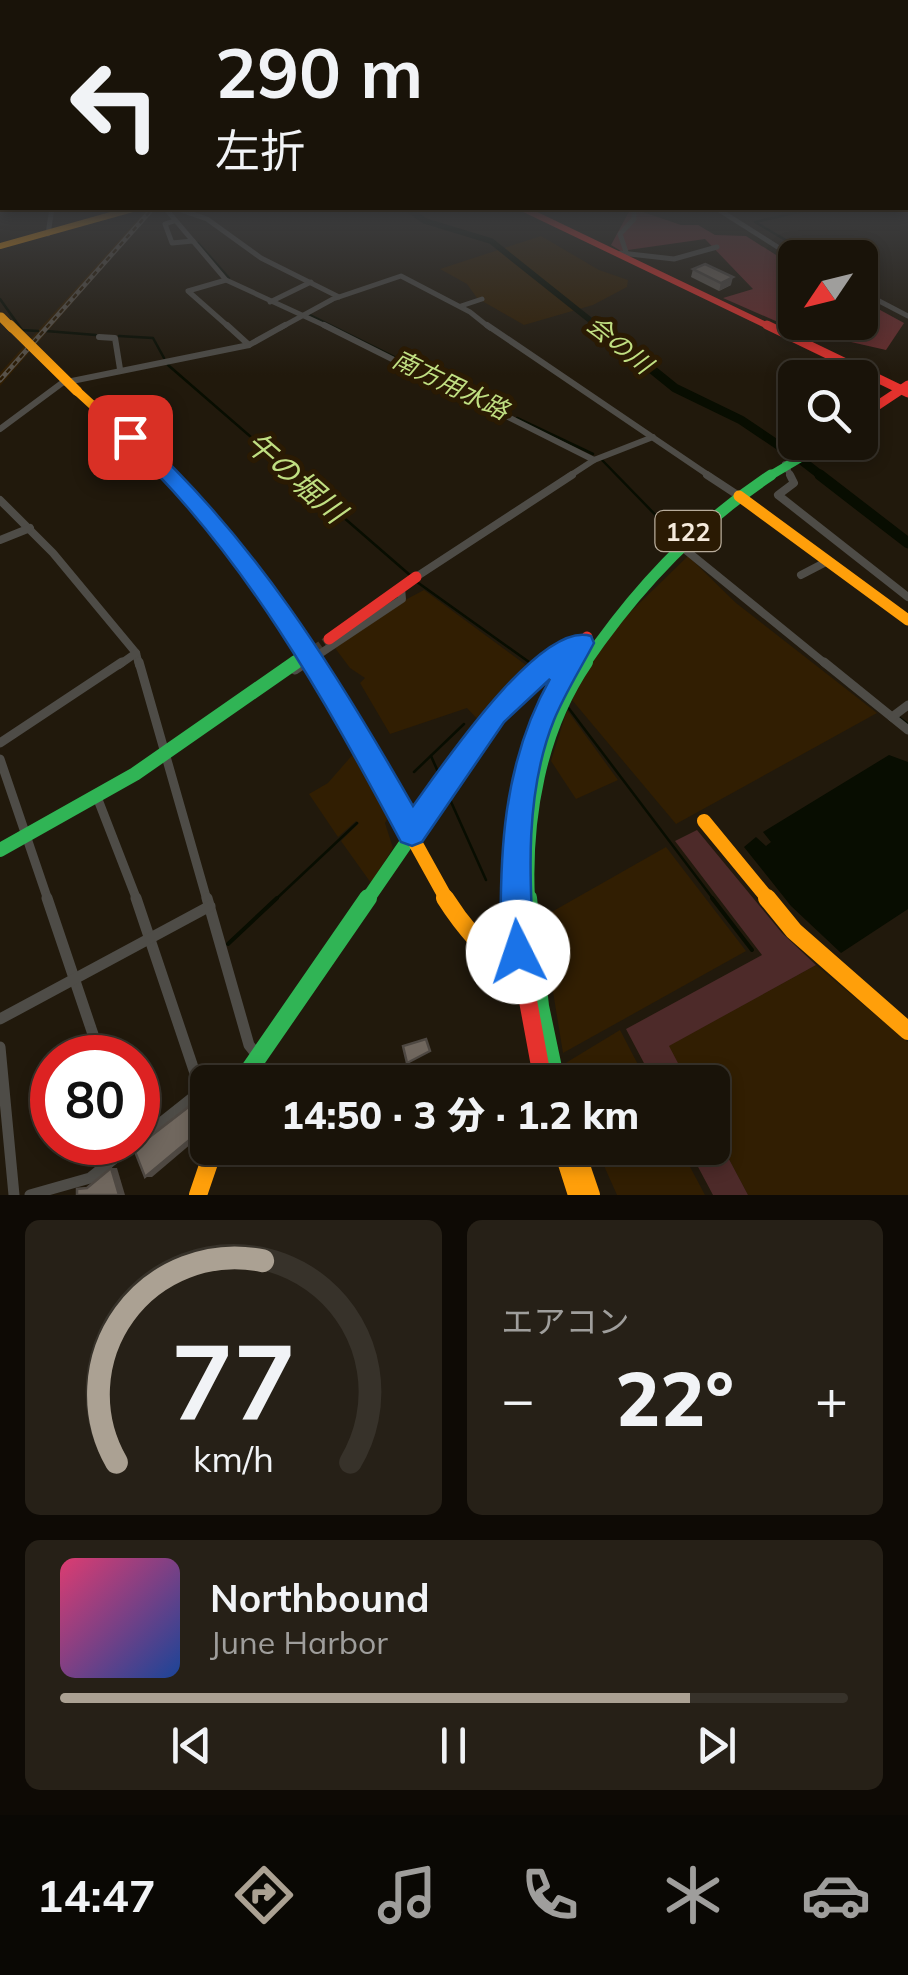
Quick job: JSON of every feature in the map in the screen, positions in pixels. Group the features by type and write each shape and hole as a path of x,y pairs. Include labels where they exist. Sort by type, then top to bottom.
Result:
{"main road":[{"path":"646,264 906,391"},
{"path":"0,317 182,484 235,548 412,832 453,913 530,988"},
{"path":"878,407 906,391"},
{"path":"878,412 906,391"},
{"name":"122","path":"541,1065 530,988 527,894 533,796 551,723 587,644 758,470 778,460"},
{"name":"122","path":"551,1065 514,928 516,832 522,790 541,719 587,644 653,564 736,493 793,460"},
{"path":"736,493 908,620"},
{"path":"329,638 416,577"},
{"path":"252,1065 495,714 567,648 587,644"},
{"path":"0,850 97,797 305,660"},
{"path":"704,821 794,931 908,1031"},
{"path":"478,941 500,942 514,928"},
{"path":"198,1195 208,1165"},
{"path":"567,1165 577,1195"},
{"path":"581,1165 591,1195"}],"street":[{"path":"213,264 226,280 594,460"},
{"path":"273,264 338,297"},
{"path":"0,429 55,386 120,369 249,345 338,297 401,276 460,306 736,493"},
{"path":"226,280 188,291 249,345"},
{"path":"270,302 312,282"},
{"path":"460,306 482,299"},
{"path":"878,300 908,316"},
{"path":"99,337 115,338 120,369"},
{"path":"416,577 594,460 653,437"},
{"path":"785,464 794,483 778,495 908,596"},
{"path":"0,500 30,528 136,653 249,1045 258,1055"},
{"path":"0,540 30,528"},
{"path":"682,548 724,586 908,730"},
{"path":"801,575 826,562"},
{"path":"305,660 402,599 401,588"},
{"path":"0,743 136,653"},
{"path":"892,717 908,705"},
{"path":"0,759 94,1035"},
{"path":"97,797 151,938 201,1091 160,1122"},
{"path":"0,1019 210,906"},
{"path":"0,1048 14,1195"},
{"path":"30,1195 90,1178 106,1165"}],"shaded area":[{"path":"98,264 106,264 0,386 0,373"},
{"path":"456,264 588,264 628,280 627,287 593,305 524,325 477,298 467,284 440,269"},
{"path":"729,264 778,264 778,322 723,298 753,289"},
{"path":"878,309 904,323 886,350 842,340 878,340"},
{"path":"688,556 736,603 877,713 676,824 572,700 585,671 619,623"},
{"path":"424,590 534,671 481,723 467,708 390,734 360,683 365,678 350,668 335,648 390,608"},
{"path":"567,710 618,780 576,799 551,761"},
{"path":"355,752 389,816 385,823 393,848 371,883 341,841 359,823 356,821 338,837 309,794 328,783"},
{"path":"889,755 908,762 908,909 841,953 791,906 744,847 756,837 766,846 771,842 763,832"},
{"path":"697,830 782,933 816,965 669,1046 679,1065 645,1065 626,1029 762,955 675,841"},
{"path":"666,847 746,951 563,1053 541,918"},
{"path":"816,965 908,1042 908,1195 748,1195 730,1161 730,1065 679,1065 668,1046"},
{"path":"620,1030 638,1065 564,1065"},
{"path":"730,1161 748,1195 713,1195 697,1165 730,1165"},
{"path":"604,1165 689,1165 705,1195 617,1195"}],"building":[{"path":"705,264 733,277 721,283 693,269"},
{"path":"426,1039 430,1051 407,1063 403,1046"},
{"path":"190,1106 190,1140 160,1164 160,1129"},
{"path":"140,1165 159,1165 145,1177"},
{"path":"111,1168 119,1195 77,1195 77,1189 87,1188"}],"waterway":[{"name":"南方用水路","path":"216,264 229,278"},
{"name":"会の川","path":"520,264 600,328"},
{"name":"午の堀川","path":"0,299 22,330 38,331"},
{"name":"南方用水路","path":"310,315 483,401"},
{"name":"会の川","path":"597,325 675,388 741,420 778,445"},
{"name":"午の堀川","path":"46,331 96,335"},
{"name":"午の堀川","path":"119,336 153,338 164,358"},
{"name":"午の堀川","path":"168,365 411,576"},
{"name":"南方用水路","path":"517,418 593,454"},
{"name":"南方用水路","path":"602,460 674,534"},
{"name":"会の川","path":"801,460 823,477"},
{"name":"会の川","path":"820,475 908,543"},
{"name":"午の堀川","path":"417,582 536,667"},
{"name":"午の堀川","path":"567,706 714,900"},
{"name":"南方用水路","path":"897,716 908,724"},
{"path":"414,772 464,724"},
{"path":"431,756 443,783"},
{"path":"448,795 486,880"},
{"path":"275,900 357,823"},
{"path":"228,944 277,898"},
{"name":"午の堀川","path":"712,898 752,950"}],"tunnel":[{"path":"304,656 329,639"}],"railway":[{"path":"0,380 103,264"}],"traffic: fast":[{"path":"552,1065 529,934 526,866 532,801 548,738 576,677 616,618 709,523 795,460"},
{"path":"253,1065 495,714 567,648 586,644"},
{"path":"0,850 135,774 299,660"}],"traffic: slow":[{"path":"1,317 77,391"},
{"path":"77,391 179,485 234,547 336,696 452,909 478,943 507,971 537,990"},
{"path":"739,496 908,620"},
{"path":"704,821 794,931 908,1031"},
{"path":"198,1195 208,1165"},
{"path":"567,1165 577,1195"},
{"path":"581,1165 591,1195"}],"traffic: jam":[{"path":"638,264 908,393"},
{"path":"878,405 908,385"},
{"path":"329,639 416,577"},
{"path":"540,1065 521,963 516,908 521,800 535,747 556,693 587,637"}],"route":[{"path":"130,437 182,484 258,580 347,714 412,832 495,714 567,648 582,643 541,719 522,790 514,871 518,952"}]}
